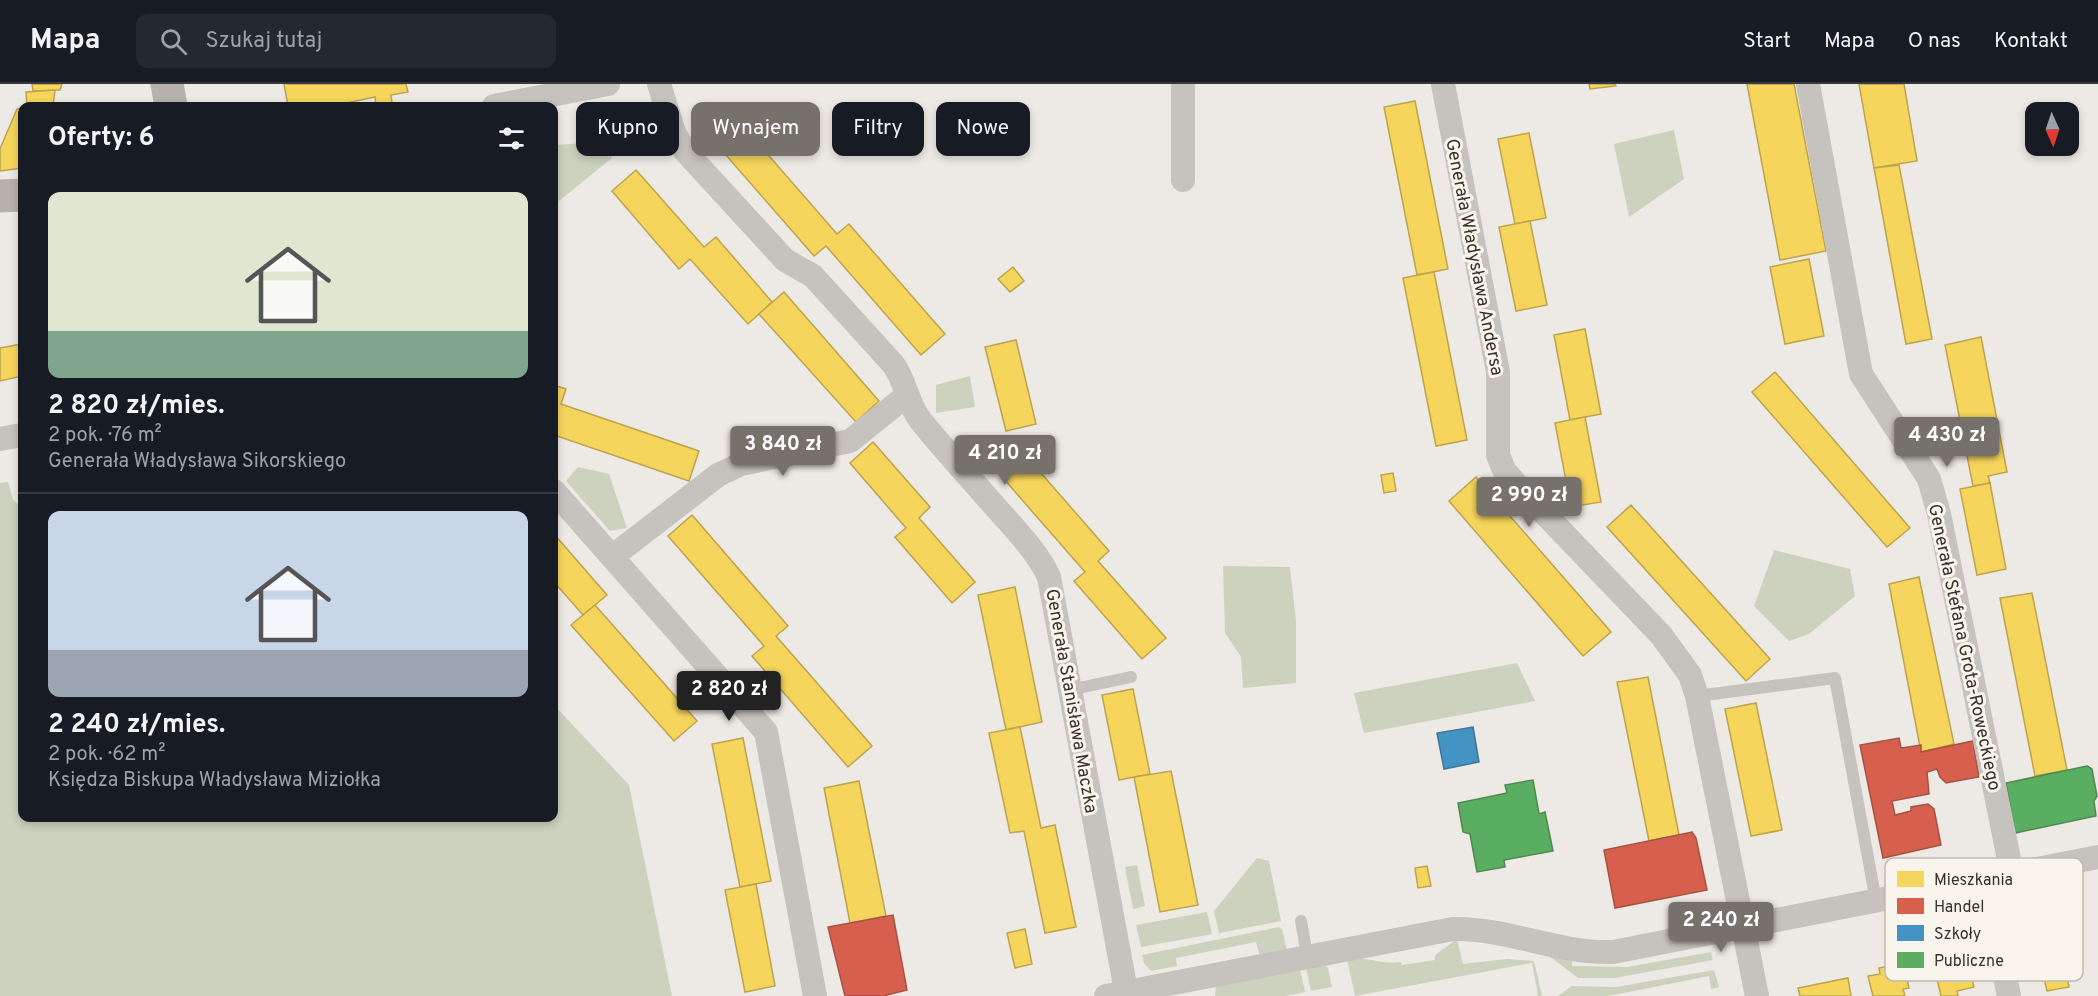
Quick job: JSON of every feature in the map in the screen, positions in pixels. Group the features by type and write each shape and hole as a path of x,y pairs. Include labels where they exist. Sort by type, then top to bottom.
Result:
{"street":[{"path":"167,84 170,102"},
{"path":"515,102 608,84"},
{"name":"Generała Stanisława Maczka","path":"659,84 668,115 684,150 785,260 813,276 885,355 899,372 906,396 919,419 1012,525 1045,568 1049,577 1070,690 1120,995"},
{"path":"1183,84 1183,180"},
{"name":"Generała Władysława Andersa","path":"1443,84 1498,372 1500,391 1496,434 1501,462 1518,486 1661,635 1690,675 1697,696 1757,996"},
{"name":"Generała Stefana Grota-Roweckiego","path":"1808,84 1861,374 1929,479 1939,514 2009,858"},
{"path":"0,196 18,195"},
{"path":"613,556 718,475 741,464 850,441 906,396"},
{"path":"0,439 18,436"},
{"path":"558,495 766,732 815,996"},
{"path":"2083,860 2098,857"},
{"path":"1120,995 1308,955 1463,928 1484,930 1563,948 1612,952 1885,899"},
{"path":"2006,981 2009,996"}],"lane":[{"path":"1070,690 1131,677"},
{"path":"1697,696 1835,678 1876,901"},
{"path":"1301,921 1308,955"}],"green space":[{"path":"1674,130 1684,179 1629,217 1614,144"},
{"path":"576,144 576,156 611,156 612,158 558,202 558,145"},
{"path":"970,376 975,407 936,413 936,385"},
{"path":"578,467 609,474 627,528 610,531 566,481"},
{"path":"8,482 13,500 18,504 18,822 558,822 558,709 629,785 672,996 0,996 0,483"},
{"path":"1774,550 1850,569 1855,596 1809,634 1789,641 1754,606"},
{"path":"1223,566 1290,567 1296,621 1296,683 1243,688 1241,657 1225,633"},
{"path":"1517,663 1535,701 1364,733 1354,693"},
{"path":"1257,858 1269,861 1281,921 1219,933 1214,911"},
{"path":"1137,865 1145,906 1133,909 1125,867"},
{"path":"1207,912 1212,934 1141,947 1136,925"},
{"path":"1279,927 1282,929 1287,951 1260,957 1256,942 1176,958 1177,966 1151,971 1144,963 1142,955"},
{"path":"1457,939 1463,964 1507,959 1534,961 1542,996 1538,996 1532,963 1355,996 1347,959 1401,962 1402,965 1435,960 1435,955"},
{"path":"1711,952 1713,960 1615,978 1578,978 1545,953 1572,957 1572,966 1627,967"},
{"path":"1324,964 1328,968 1332,987 1311,991 1306,967"},
{"path":"1300,969 1305,992 1287,996 1215,996 1216,987"},
{"path":"1714,970 1719,987 1711,989 1709,976 1609,996 1558,996 1572,986 1616,987"}],"building: Mieszkania":[{"path":"32,84 62,84 60,90 33,91"},
{"path":"284,84 406,84 408,92 391,95 392,102 376,102 375,97 351,102 287,102"},
{"path":"1589,84 1615,84 1616,86 1590,89"},
{"path":"1747,84 1794,84 1826,251 1780,260"},
{"path":"1859,84 1904,84 1917,161 1874,168"},
{"path":"55,90 54,102 27,102 26,92"},
{"path":"1415,101 1448,269 1417,275 1384,107"},
{"path":"18,109 18,169 0,171 0,149"},
{"path":"1529,133 1546,218 1515,224 1498,139"},
{"path":"727,156 769,156 837,234 849,224 945,334 921,355 826,246 814,256"},
{"path":"1899,165 1932,339 1906,344 1874,168"},
{"path":"636,170 704,247 716,237 772,302 748,324 690,259 679,269 612,191"},
{"path":"1530,221 1547,305 1516,311 1499,227"},
{"path":"1809,259 1824,336 1785,344 1770,267"},
{"path":"1013,267 1024,281 1010,292 998,279"},
{"path":"1434,272 1467,440 1436,446 1403,278"},
{"path":"784,292 879,401 856,422 759,314"},
{"path":"1585,329 1601,414 1570,420 1554,335"},
{"path":"1981,337 2007,472 1988,476 1990,483 1973,486 1945,345"},
{"path":"1016,340 1036,424 1006,431 985,347"},
{"path":"18,345 18,377 0,381 0,348"},
{"path":"1775,372 1910,528 1887,547 1752,392"},
{"path":"558,386 566,389 561,404 699,451 689,481 558,436"},
{"path":"1585,417 1601,502 1571,507 1555,423"},
{"path":"1013,441 1109,551 1098,561 1166,638 1142,659 1074,581 1085,572 989,462"},
{"path":"873,442 930,507 919,518 975,582 952,603 895,537 906,528 850,463"},
{"path":"1393,473 1396,491 1384,493 1381,475"},
{"path":"1476,477 1611,632 1583,656 1449,501"},
{"path":"1990,483 2006,569 1977,575 1960,489"},
{"path":"1631,505 1770,659 1746,681 1607,527"},
{"path":"692,515 788,626 776,636 872,746 848,767 752,656 764,646 668,536"},
{"path":"558,539 607,595 583,615 558,587"},
{"path":"1919,577 1954,744 1921,752 1889,584"},
{"path":"1015,587 1042,722 1006,730 978,595"},
{"path":"2032,593 2067,770 2035,776 2000,598"},
{"path":"595,605 697,721 674,741 571,625"},
{"path":"1648,677 1679,835 1649,841 1617,682"},
{"path":"1133,689 1150,774 1119,780 1102,695"},
{"path":"1756,703 1782,830 1751,836 1725,709"},
{"path":"1020,727 1041,828 1055,825 1076,927 1045,933 1024,831 1010,833 989,733"},
{"path":"743,738 771,881 740,887 712,744"},
{"path":"1171,771 1198,905 1160,912 1134,777"},
{"path":"859,781 886,916 850,923 824,788"},
{"path":"1427,866 1431,886 1418,888 1415,868"},
{"path":"756,884 775,986 745,992 725,890"},
{"path":"1025,929 1032,964 1015,968 1007,933"},
{"path":"1885,967 1885,981 1907,981 1909,988 1903,989 1905,996 1873,996 1868,976 1880,974 1879,968"},
{"path":"1848,978 1851,996 1800,996 1798,988"},
{"path":"1938,981 1972,981 1974,987 1957,991 1958,996 1941,996"},
{"path":"2045,981 2068,981 2069,987 2047,991"}],"building: Handel":[{"path":"1899,738 1901,748 1921,745 1921,752 1973,741 1979,777 1946,783 1940,777 1937,769 1927,772 1929,794 1892,801 1895,815 1911,811 1911,807 1928,804 1934,809 1941,845 1883,858 1860,745"},
{"path":"1692,832 1696,838 1707,890 1615,908 1604,850"},
{"path":"893,915 907,990 883,996 845,996 828,927"}],"building: Szkoły":[{"path":"1473,727 1479,762 1444,769 1437,733"}],"building: Publiczne":[{"path":"2087,766 2092,769 2097,796 2094,801 2096,816 2015,833 2006,783"},
{"path":"1533,780 1539,814 1545,812 1553,851 1504,860 1505,867 1477,872 1470,834 1463,832 1458,803 1507,793 1505,785"}]}
